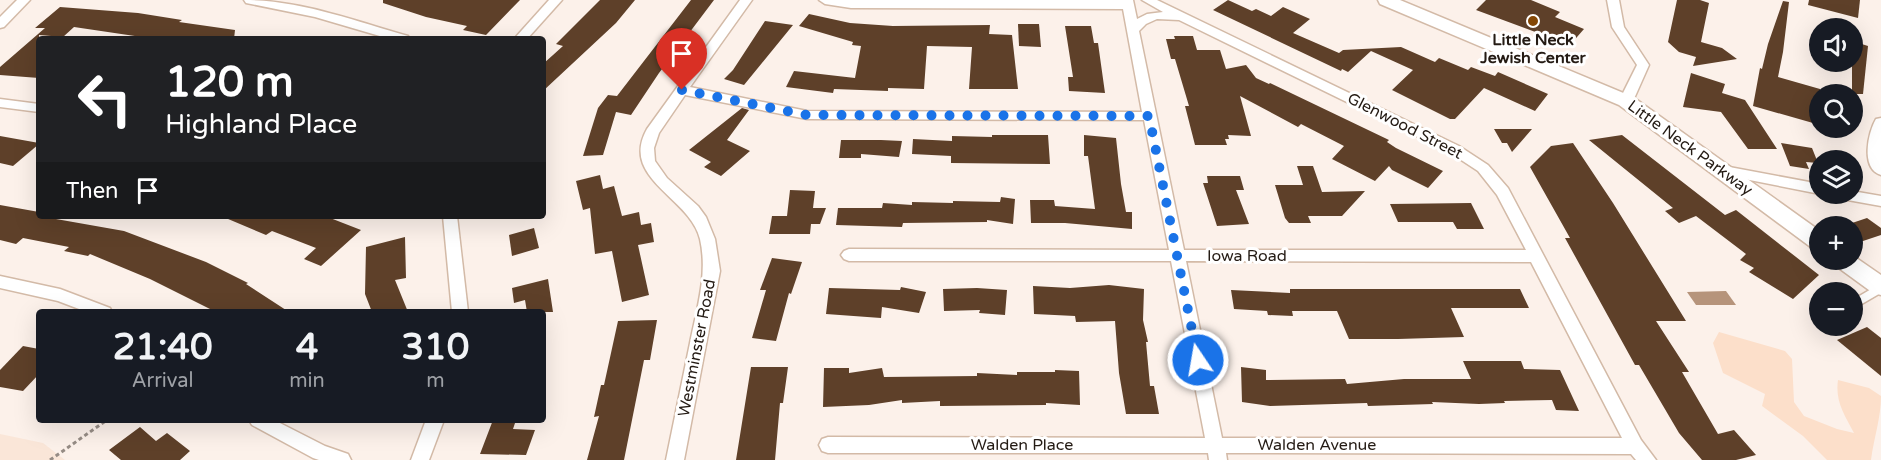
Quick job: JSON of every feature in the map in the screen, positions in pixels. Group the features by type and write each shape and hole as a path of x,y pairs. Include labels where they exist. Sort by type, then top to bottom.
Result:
{"main road":[{"name":"Little Neck Parkway","path":"1386,0 1626,100 1809,234"},
{"path":"1857,270 1881,288"}],"street":[{"path":"0,24 24,0"},
{"path":"249,0 317,14 394,36"},
{"path":"523,36 556,0"},
{"name":"Westminster Road","path":"675,460 712,270 710,242 700,220 683,200 654,174 650,168 647,153 652,132 746,0"},
{"path":"825,0 851,4 1127,2 1217,452"},
{"name":"Glenwood Street","path":"1148,0 1483,168 1503,192 1635,446 1647,460"},
{"path":"1613,0 1616,21 1628,45 1643,65 1626,100"},
{"name":"Glenwood Street","path":"1133,30 1140,21 1150,16 1184,18"},
{"path":"682,90 807,115 1149,116"},
{"path":"0,103 36,108"},
{"path":"1881,122 1874,136 1875,155 1881,170"},
{"path":"1724,171 1809,187"},
{"path":"1863,198 1881,201"},
{"path":"450,219 460,309"},
{"name":"Iowa Road","path":"849,255 1538,256"},
{"path":"0,282 60,295 96,309"},
{"path":"264,423 319,452 342,460"},
{"path":"420,460 434,423"},
{"name":"Walden Place","path":"828,445 1217,452"},
{"name":"Walden Avenue","path":"1217,452 1635,446"}],"lane":[{"path":"1863,299 1881,288"}],"path":[{"path":"50,460 103,423"}],"shaded area":[{"path":"1726,291 1736,305 1696,305 1687,292"},
{"path":"1719,332 1785,351 1792,359 1794,402 1804,416 1854,433 1839,401 1838,380 1869,388 1881,396 1871,460 1827,460 1803,436 1762,406 1765,394 1723,373 1713,343"},
{"path":"0,434 43,443 65,460 0,460"}],"building":[{"path":"383,0 520,0 486,35 463,30 467,26 426,17 383,3"},
{"path":"600,0 635,0 616,23 546,88 546,61 563,46 556,44"},
{"path":"691,0 714,0 659,73 631,115 616,112 603,155 583,156 598,108 608,95 617,96"},
{"path":"1228,0 1252,11 1256,9 1271,16 1283,7 1310,19 1293,33 1339,53 1343,50 1401,47 1435,62 1439,58 1468,70 1471,67 1495,76 1498,72 1548,94 1535,111 1484,88 1455,119 1450,119 1392,90 1413,70 1371,51 1348,72 1342,69 1341,71 1213,10"},
{"name":"Little Neck Jewish Center","path":"1486,0 1531,0 1560,12 1555,17 1584,29 1570,45 1476,10"},
{"path":"1677,0 1700,0 1709,3 1701,42 1722,48 1737,59 1693,66 1696,57 1679,52 1668,42"},
{"path":"1809,0 1860,0 1858,18 1808,5"},
{"path":"1783,1 1789,2 1778,77 1809,86 1809,122 1753,106 1760,68 1762,69"},
{"path":"60,7 138,13 235,30 234,36 135,36 74,27 64,36 36,36 36,78 0,75 0,67 45,28 35,28"},
{"path":"809,14 850,23 893,26 990,25 989,34 1012,35 1018,89 969,89 972,47 927,46 924,89 888,88 888,91 834,89 833,93 786,87 794,71 855,78 861,46 852,45 853,42 799,26"},
{"path":"765,21 793,25 744,85 724,79 733,70"},
{"path":"1018,24 1039,24 1041,47 1019,46"},
{"path":"1065,26 1091,26 1094,43 1098,43 1105,93 1069,91 1068,77 1073,77"},
{"path":"1174,36 1193,36 1197,50 1220,50 1226,69 1246,65 1256,78 1389,140 1387,142 1396,148 1443,171 1428,188 1392,170 1389,166 1375,181 1332,159 1344,146 1301,124 1298,127 1240,96 1251,136 1228,135 1229,139 1225,139 1227,145 1195,145 1185,106 1189,106 1175,59 1171,59 1166,39 1175,39"},
{"path":"1863,44 1868,46 1863,94 1863,84 1852,84 1852,72 1863,72"},
{"path":"1691,73 1725,84 1722,93 1745,100 1777,149 1748,149 1721,112 1683,107"},
{"path":"742,108 749,110 727,140 750,151 721,176 704,167 711,162 689,150"},
{"path":"1494,129 1532,129 1512,152 1507,143 1502,143"},
{"path":"992,135 1048,135 1050,164 951,163 951,156 912,154 913,139 952,141 952,136 992,137"},
{"path":"1084,135 1116,138 1121,184 1126,212 1132,212 1132,229 1065,223 1031,223 1030,200 1054,200 1055,206 1095,209 1088,156 1084,156"},
{"path":"1622,135 1725,215 1736,210 1809,267 1809,270 1819,275 1793,299 1749,272 1754,268 1740,260 1746,254 1696,216 1679,223 1665,211 1673,208 1589,140"},
{"path":"0,136 36,142 36,147 13,166 0,163"},
{"path":"841,140 902,141 899,157 861,154 861,158 839,158"},
{"path":"1573,143 1686,321 1656,321 1689,372 1682,372 1718,434 1734,430 1756,455 1736,460 1702,460 1679,433 1639,365 1635,365 1565,238 1570,238 1530,167 1551,146"},
{"path":"1781,143 1812,148 1813,150 1809,150 1809,162 1806,162 1809,169 1790,166"},
{"path":"1297,166 1313,166 1322,192 1365,191 1342,216 1308,216 1311,223 1289,223 1285,218 1275,185 1303,185"},
{"path":"600,175 603,189 614,186 622,216 639,212 641,225 651,223 654,242 638,245 649,295 622,302 612,251 595,254 590,208 583,210 576,181"},
{"path":"1207,176 1240,176 1244,190 1236,190 1249,224 1217,226 1203,183 1208,183"},
{"path":"790,190 815,191 813,208 826,208 820,224 811,224 810,234 769,234 772,216 787,216"},
{"path":"1001,197 1015,199 1013,224 987,220 987,222 903,223 902,227 836,225 838,208 882,208 883,203 912,205 912,202 1000,202"},
{"path":"1471,203 1484,229 1457,229 1453,222 1398,222 1390,204"},
{"path":"0,205 36,211 36,219 56,219 124,231 206,262 248,283 246,284 284,309 210,309 150,279 90,254 88,256 64,251 69,247 23,238 16,244 0,240"},
{"path":"1867,218 1881,228 1881,235 1863,241 1863,219"},
{"path":"228,219 333,219 361,230 321,266 304,259 316,248 272,231 266,235"},
{"path":"534,228 539,248 512,256 509,235"},
{"path":"405,237 406,278 395,280 407,309 371,309 365,294 366,247"},
{"path":"772,258 802,262 791,294 789,293 776,341 752,338 766,290 760,290"},
{"path":"548,279 553,312 546,312 546,309 526,309 525,300 514,303 512,288"},
{"path":"1109,285 1144,289 1143,320 1148,342 1146,342 1150,386 1154,386 1159,414 1126,414 1119,373 1115,321 1076,322 1075,316 1034,314 1033,286 1070,288"},
{"path":"901,287 926,292 919,313 882,307 881,318 826,314 829,288 900,290"},
{"path":"943,289 1007,290 1005,315 979,313 980,310 944,311"},
{"path":"1290,289 1520,289 1529,308 1451,308 1464,337 1398,339 1349,339 1337,311 1292,311 1293,316 1268,315 1267,311 1234,309 1231,290 1290,293"},
{"path":"657,320 650,360 644,360 624,460 587,460 599,416 594,417 601,385 604,385 618,321"},
{"path":"1867,327 1881,338 1881,376 1837,340 1846,336 1863,336 1863,329"},
{"path":"23,346 36,348 36,377 23,391 0,387 0,370"},
{"path":"1463,361 1521,361 1524,369 1560,370 1579,411 1556,410 1552,400 1479,404 1432,402 1433,404 1368,406 1367,403 1270,406 1242,402 1241,367 1266,370 1266,380 1345,379 1347,384 1404,379 1471,379"},
{"path":"751,367 788,367 783,403 780,403 775,460 736,460"},
{"path":"824,368 849,368 849,373 882,368 884,377 977,376 977,373 1017,375 1017,372 1079,371 1080,405 1046,403 1046,405 940,406 940,401 902,403 902,400 869,405 823,407"},
{"path":"492,423 515,423 513,429 535,430 526,455 480,454"},
{"path":"140,427 156,441 167,433 190,451 180,460 121,460 109,450"}],"place":[{"name":"Little Neck Jewish Center","path":"1533,21"}],"route":[{"path":"682,90 807,115 1149,116 1198,360"}]}
